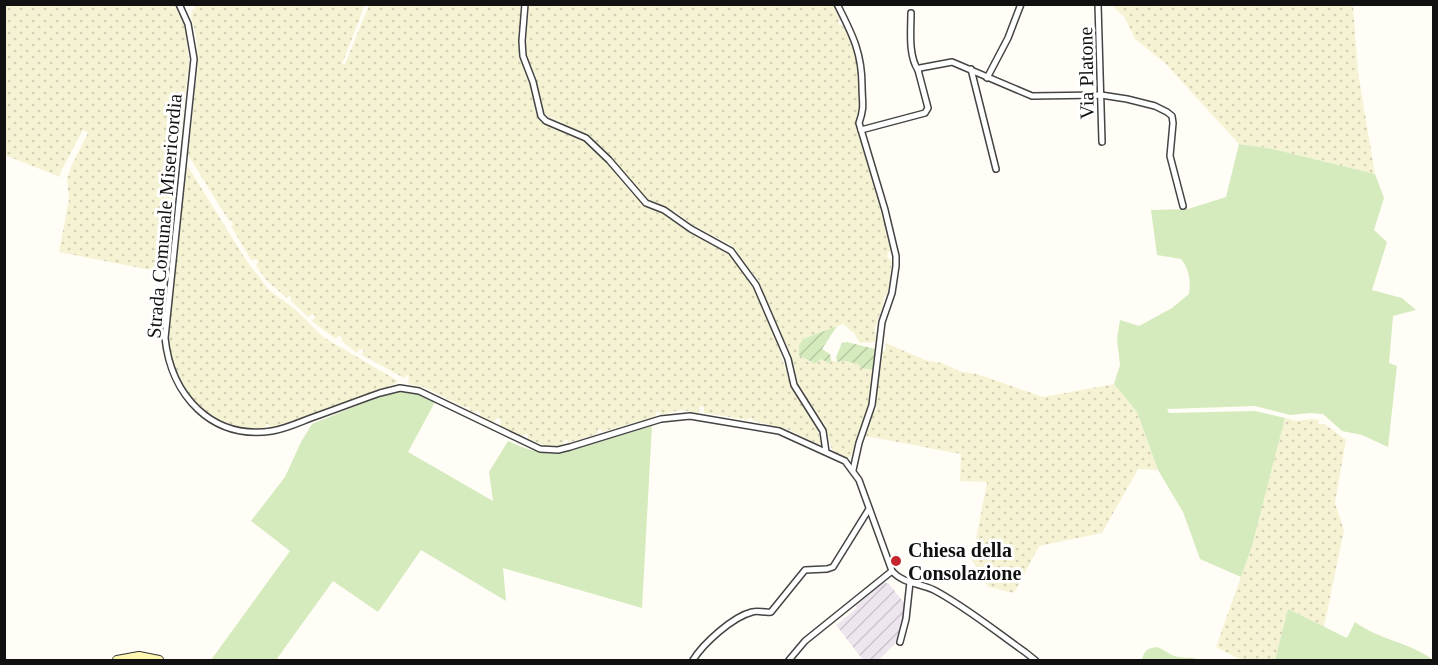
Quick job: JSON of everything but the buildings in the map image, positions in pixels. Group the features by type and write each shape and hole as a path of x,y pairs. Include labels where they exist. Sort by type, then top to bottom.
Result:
{"main road":[{"path":"117,660 139,656 159,660"}],"street":[{"name":"Strada Comunale Misericordia","path":"179,4 189,24 194,59 165,338 169,366 175,380 188,399 204,415 231,428 251,432 274,431 390,389 409,388 431,396 540,449 558,450 661,419 681,416 779,431 845,461 853,470"},
{"path":"525,4 523,56 533,82 541,116 546,121 586,138 609,160 646,203 664,210 691,229 731,251 756,285 788,359 794,385 823,431 826,452"},
{"path":"837,4 861,62 864,104 859,123 896,256 892,294 882,322 872,405 859,442 853,470 892,571 896,576 942,595 1035,660"},
{"path":"987,78 1008,38 1021,4"},
{"name":"Via Platone","path":"1098,4 1102,142"},
{"path":"861,130 927,111 915,65 911,13"},
{"path":"918,70 952,62 1032,96 1101,95 1155,106 1167,112 1172,116 1173,123 1170,156 1183,206"},
{"path":"971,69 996,169"},
{"path":"693,660 707,642 741,616 758,611 771,612 805,570 833,567 869,509"},
{"path":"789,660 805,641 892,571"},
{"path":"900,642 906,619 910,582"}],"shaded area":[{"path":"5,5 174,5 185,26 189,62 172,215 169,215 169,219 172,220 166,273 59,252 69,199 67,180 88,133 83,130 60,177 5,155"},
{"path":"193,5 365,5 342,64 345,64 369,5 522,5 519,57 531,85 535,111 539,119 571,137 585,141 602,157 633,195 648,208 663,213 725,251 739,265 752,286 776,339 790,384 817,428 822,446 787,429 754,421 752,418 748,420 704,413 704,407 700,406 698,413 681,410 660,415 660,412 656,412 655,417 602,432 598,429 597,434 567,443 568,440 564,440 563,446 548,447 528,439 528,435 525,434 522,437 500,426 501,420 497,418 493,423 480,416 480,412 474,413 469,410 470,407 464,407 424,387 408,384 409,376 406,375 404,378 362,355 364,350 360,349 357,353 342,341 342,337 338,336 336,339 312,321 316,316 312,314 308,317 291,301 291,297 287,298 267,281 256,266 258,262 256,259 251,260 231,226 232,221 229,221 188,155 198,61 191,16 195,8"},
{"path":"529,5 833,5 841,20 838,21 839,24 843,26 857,54 862,104 857,127 892,251 888,252 887,257 892,261 888,295 884,296 875,328 876,340 874,342 860,343 854,333 843,324 803,339 804,357 809,362 821,359 828,363 831,360 844,361 873,370 871,394 865,417 851,456 847,459 832,450 825,425 813,411 799,386 791,357 758,280 731,245 694,226 676,211 673,212 643,197 590,136 543,113 535,74 527,60 525,48"},
{"path":"1112,5 1353,5 1358,72 1375,174 1273,149 1239,144 1164,62 1135,39 1125,18"},
{"path":"187,165 246,260 269,290 296,310 323,337 398,381 395,384 288,423 270,428 268,424 265,425 266,428 263,429 242,428 222,422 197,405 183,389 177,377 170,354 168,322"},
{"path":"886,343 927,361 942,363 959,371 977,374 1043,397 1114,384 1137,412 1158,470 1138,469 1102,533 1039,546 1014,593 988,587 972,560 987,482 960,481 961,454 866,436 877,407 875,404 879,365"},
{"path":"1285,418 1298,421 1319,420 1318,424 1325,424 1346,440 1335,503 1344,530 1324,627 1288,610 1275,660 1241,660 1216,647 1252,546"},
{"path":"884,582 889,584 905,604 898,641 879,660 863,660 836,625"}],"green space":[{"path":"1239,144 1273,149 1375,174 1384,198 1374,230 1387,242 1372,290 1402,298 1416,310 1393,316 1389,363 1397,366 1388,447 1362,435 1342,431 1323,414 1290,415 1255,406 1167,409 1169,413 1255,411 1285,418 1252,546 1241,577 1200,559 1183,512 1158,470 1137,412 1114,384 1120,365 1117,339 1120,320 1139,326 1172,308 1189,294 1189,275 1181,259 1157,255 1151,210 1188,209 1226,197"},
{"path":"837,326 822,349 830,354 831,360 828,363 821,359 815,364 799,355 799,346 803,339"},
{"path":"847,342 875,349 873,370 861,368 858,364 837,362 836,357 842,343"},
{"path":"401,391 420,395 435,402 408,452 493,501 489,472 508,441 546,454 560,454 652,426 642,608 503,568 506,601 421,550 378,612 333,581 276,660 211,660 290,551 251,521 285,477 312,424 388,393"},
{"path":"1288,609 1347,638 1355,622 1374,633 1415,649 1433,660 1275,660"},
{"path":"1157,647 1174,656 1199,660 1142,660 1146,650"}],"place":[{"name":"Chiesa della Consolazione","path":"896,561"}]}
